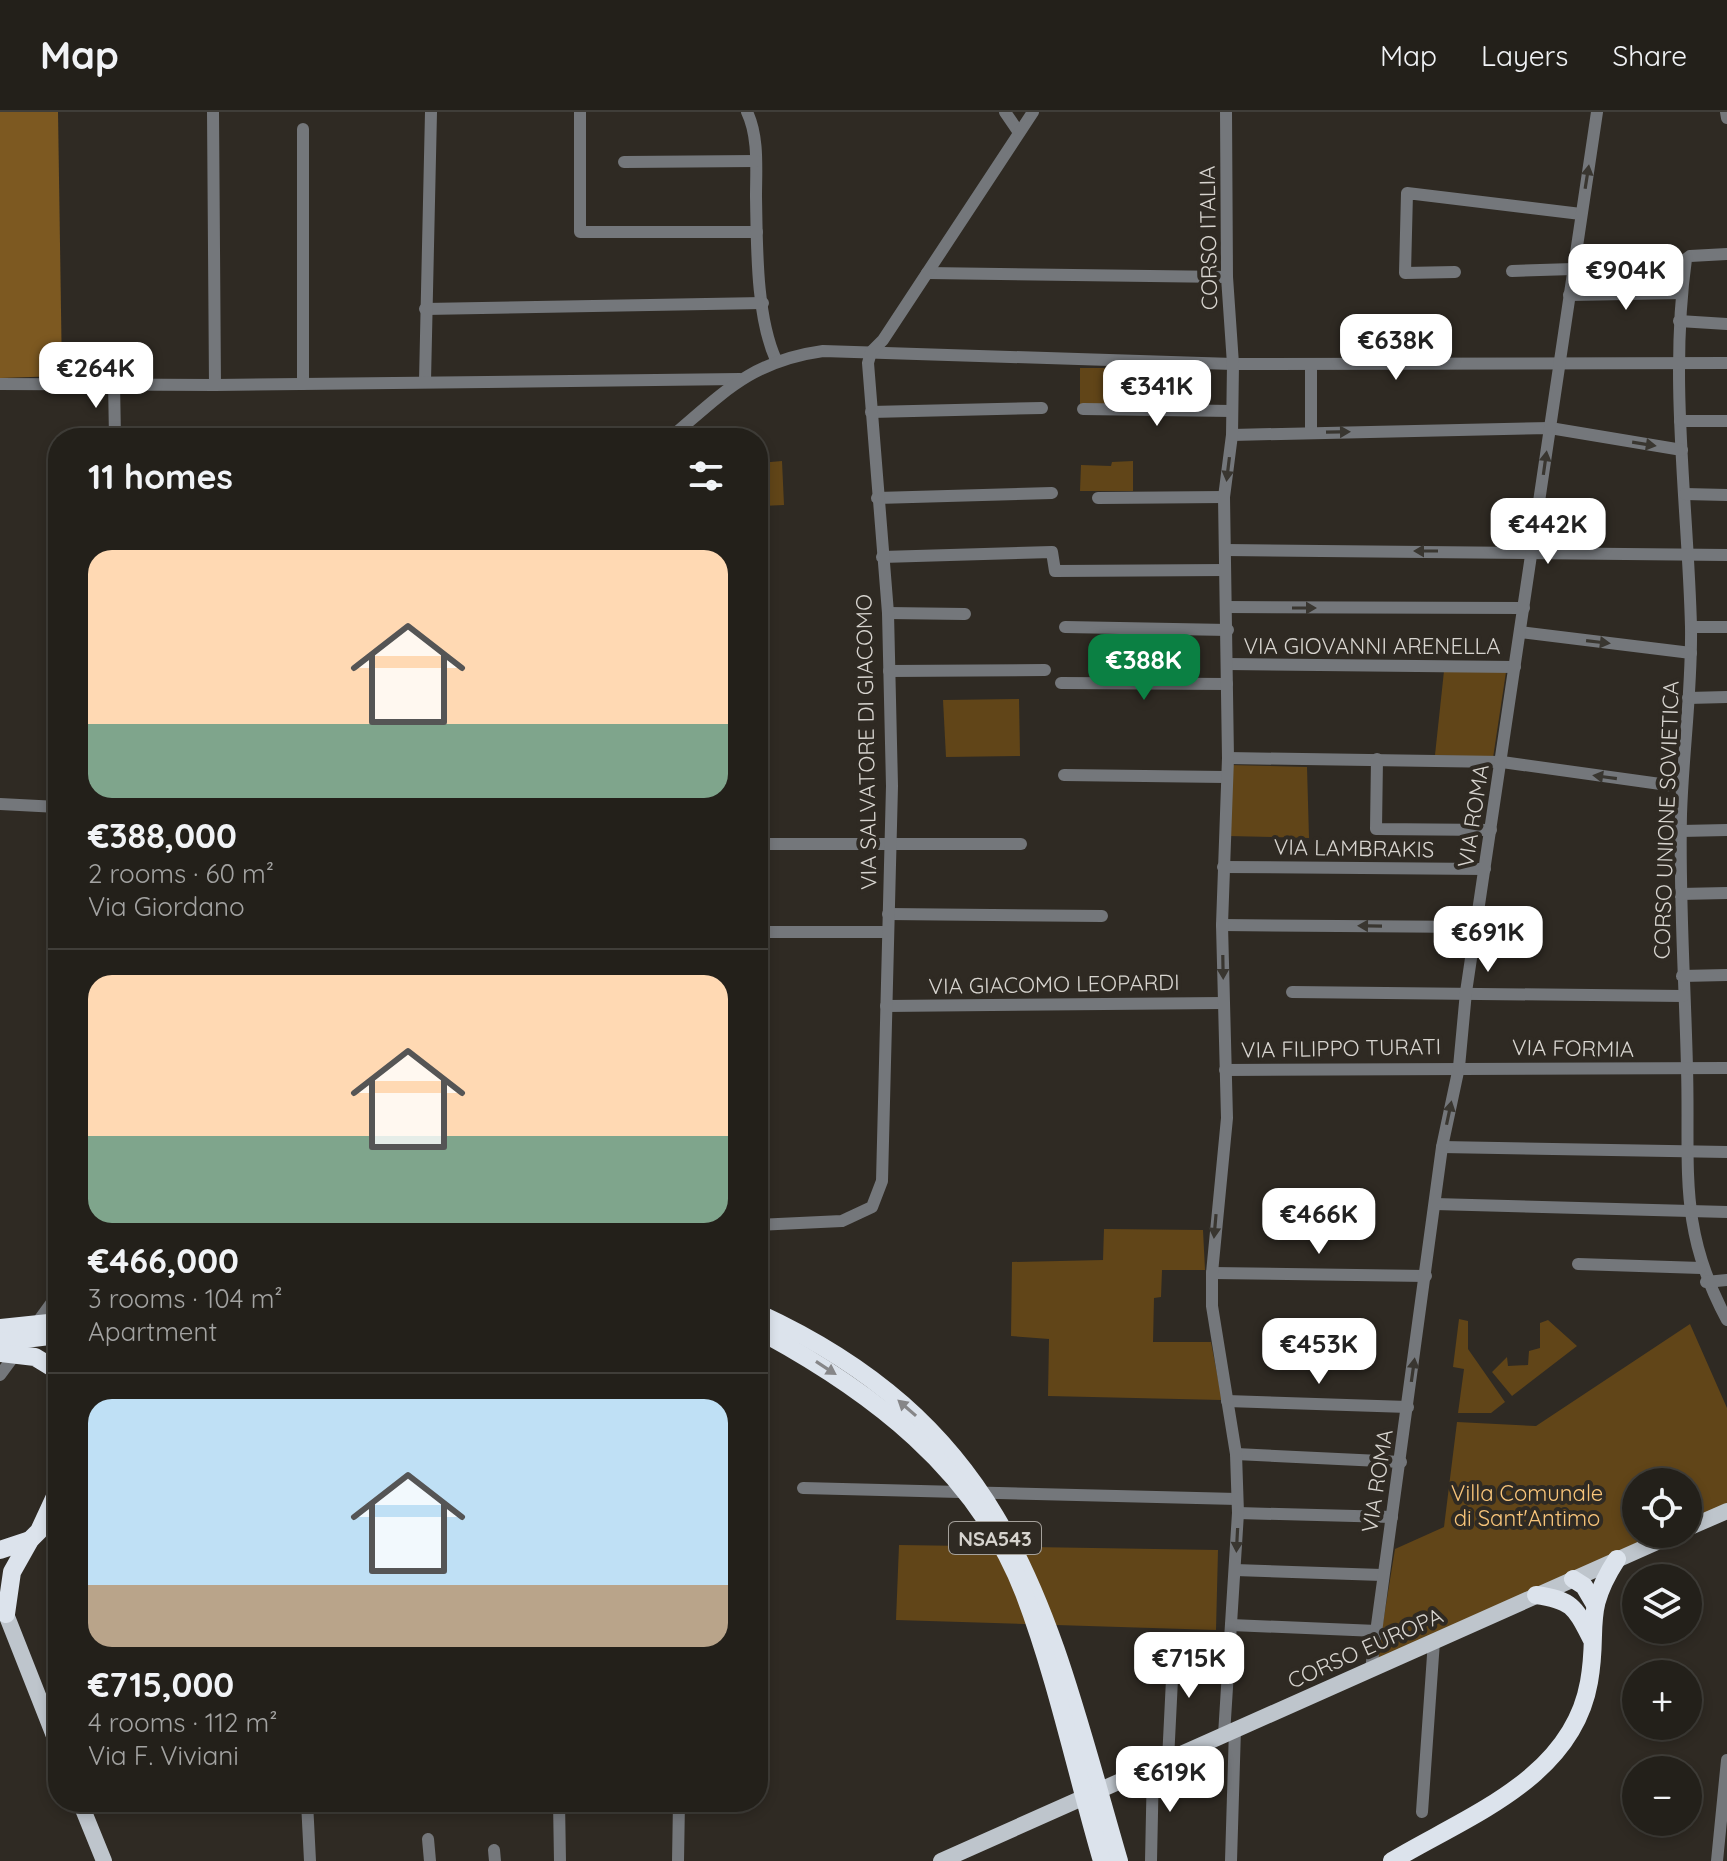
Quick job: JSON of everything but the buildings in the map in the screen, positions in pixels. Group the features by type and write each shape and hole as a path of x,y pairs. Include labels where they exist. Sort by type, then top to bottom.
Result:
{"highway":[{"name":"NSA543","path":"768,1318 829,1349 873,1379 923,1423 980,1489 1034,1586 1061,1663 1119,1861"},
{"path":"3,1338 48,1325"},
{"name":"NSA543","path":"768,1335 818,1362 872,1398 920,1440 956,1480 997,1542 1023,1591 1037,1633 1102,1861"},
{"path":"3,1338 48,1336"},
{"path":"3,1338 48,1365"},
{"path":"0,1567 13,1547 39,1531 48,1512"},
{"path":"3,1606 12,1572 13,1547"},
{"path":"1585,1605 1617,1559"},
{"path":"1392,1861 1529,1780 1569,1735 1589,1683 1591,1638 1584,1586 1573,1579"},
{"path":"1536,1595 1585,1605"},
{"path":"1415,1861 1488,1806"},
{"path":"1109,1826 1125,1861"}],"main road":[{"path":"1702,1522 1727,1511"},
{"name":"CORSO EUROPA","path":"941,1861 1643,1548"},
{"path":"3,1606 48,1721"},
{"path":"84,1812 104,1861"}],"street":[{"path":"213,112 215,385"},
{"path":"425,381 431,112"},
{"path":"580,112 580,232 757,232"},
{"path":"747,112 752,122 756,161 764,330 776,360"},
{"path":"1005,112 1018,131"},
{"path":"871,352 883,340 1033,112"},
{"name":"CORSO ITALIA","path":"1226,112 1227,277 1233,364 1232,435 1224,497 1228,630 1228,758 1222,925 1226,1144 1212,1273 1212,1306 1236,1454 1238,1513 1231,1625 1231,1861"},
{"name":"VIA ROMA","path":"1371,1669 1442,1147 1459,1067 1466,992 1597,112"},
{"path":"1726,112 1727,118"},
{"path":"303,129 303,384"},
{"path":"624,162 756,161"},
{"path":"1455,272 1405,273 1407,193 1581,214"},
{"name":"CORSO UNIONE SOVIETICA","path":"1727,254 1690,256 1682,293 1678,362 1691,627 1682,787 1680,894 1689,1211 1701,1268 1727,1320"},
{"path":"1512,271 1573,269"},
{"path":"927,273 1227,277"},
{"path":"1569,295 1682,293"},
{"path":"425,309 763,303"},
{"path":"1679,321 1727,324"},
{"path":"682,428 740,379 776,360 823,351 1233,364 1727,363"},
{"name":"VIA SALVATORE DI GIACOMO","path":"768,1225 842,1221 872,1207 882,1181 890,846 889,671 888,613 871,412 871,352"},
{"path":"1311,364 1311,433"},
{"path":"0,384 114,382 215,385 740,379"},
{"path":"114,382 115,428"},
{"path":"871,412 1042,408"},
{"path":"1083,409 1232,411"},
{"path":"1680,421 1727,421"},
{"path":"1232,435 1550,428 1682,450"},
{"path":"877,498 1052,493"},
{"path":"1685,494 1727,495"},
{"path":"1098,498 1224,497"},
{"path":"1226,550 1727,555"},
{"path":"882,557 1052,552 1055,571 1225,570"},
{"path":"1226,607 1524,608"},
{"path":"888,613 965,614"},
{"path":"1065,627 1228,630"},
{"path":"1691,627 1727,627"},
{"path":"1520,632 1691,653"},
{"name":"VIA GIOVANNI ARENELLA","path":"1228,664 1515,667"},
{"path":"889,671 1045,670"},
{"path":"1061,683 1227,684"},
{"path":"1688,698 1727,697"},
{"path":"1228,758 1502,762 1682,787"},
{"path":"1377,759 1376,829 1491,830"},
{"path":"1064,775 1225,777"},
{"path":"0,804 48,806"},
{"path":"1681,831 1727,830"},
{"path":"768,844 1021,844"},
{"name":"VIA LAMBRAKIS","path":"1223,867 1485,869"},
{"path":"1680,894 1727,893"},
{"path":"888,914 1102,916"},
{"path":"1222,925 1476,927"},
{"path":"768,932 887,932"},
{"path":"1682,976 1727,975"},
{"path":"1292,992 1683,996"},
{"name":"VIA GIACOMO LEOPARDI","path":"886,1006 1223,1003"},
{"name":"VIA FORMIA","path":"1459,1067 1727,1068"},
{"name":"VIA FILIPPO TURATI","path":"1225,1070 1459,1067"},
{"path":"1442,1147 1727,1152"},
{"path":"1435,1204 1727,1212"},
{"path":"1578,1264 1701,1268"},
{"path":"1212,1273 1426,1276"},
{"path":"1706,1282 1727,1280"},
{"path":"0,1375 48,1308"},
{"path":"1227,1401 1408,1407"},
{"path":"1236,1454 1401,1462"},
{"path":"803,1488 1237,1499"},
{"path":"1238,1513 1392,1517"},
{"path":"1235,1570 1382,1575"},
{"path":"1231,1625 1377,1631"},
{"path":"1151,1861 1174,1639"},
{"path":"1422,1812 1434,1641"},
{"path":"1717,1861 1727,1760"},
{"path":"308,1812 310,1861"},
{"path":"559,1812 560,1861"},
{"path":"678,1861 679,1812"},
{"path":"428,1839 430,1861"}],"green space":[{"path":"1080,368 1148,368 1149,408 1080,407"},
{"path":"782,461 784,505 768,506 768,462"},
{"path":"1133,461 1133,491 1080,491 1081,465 1111,466 1112,462"},
{"path":"1444,671 1506,672 1493,758 1435,755"},
{"path":"1019,699 1020,756 946,757 943,700"},
{"path":"1230,765 1307,767 1309,838 1228,836"},
{"path":"1104,1229 1203,1230 1205,1270 1162,1270 1161,1297 1154,1298 1153,1342 1211,1342 1222,1400 1048,1396 1049,1339 1011,1336 1012,1262 1103,1260"},
{"path":"1459,1319 1468,1321 1468,1349 1505,1402 1491,1413 1458,1413 1464,1369 1453,1367"},
{"path":"1548,1320 1577,1346 1512,1396 1492,1372 1507,1357 1508,1366 1528,1365 1529,1351 1540,1348 1540,1323"},
{"name":"Villa Comunale di Sant'Antimo","path":"1690,1324 1727,1408 1727,1504 1702,1515 1702,1468 1622,1468 1622,1548 1629,1548 1377,1660 1395,1549 1444,1527 1457,1422 1536,1426"},
{"path":"899,1545 1218,1550 1216,1630 896,1620"}],"shaded area":[{"path":"0,112 58,112 62,376 0,378"}]}
